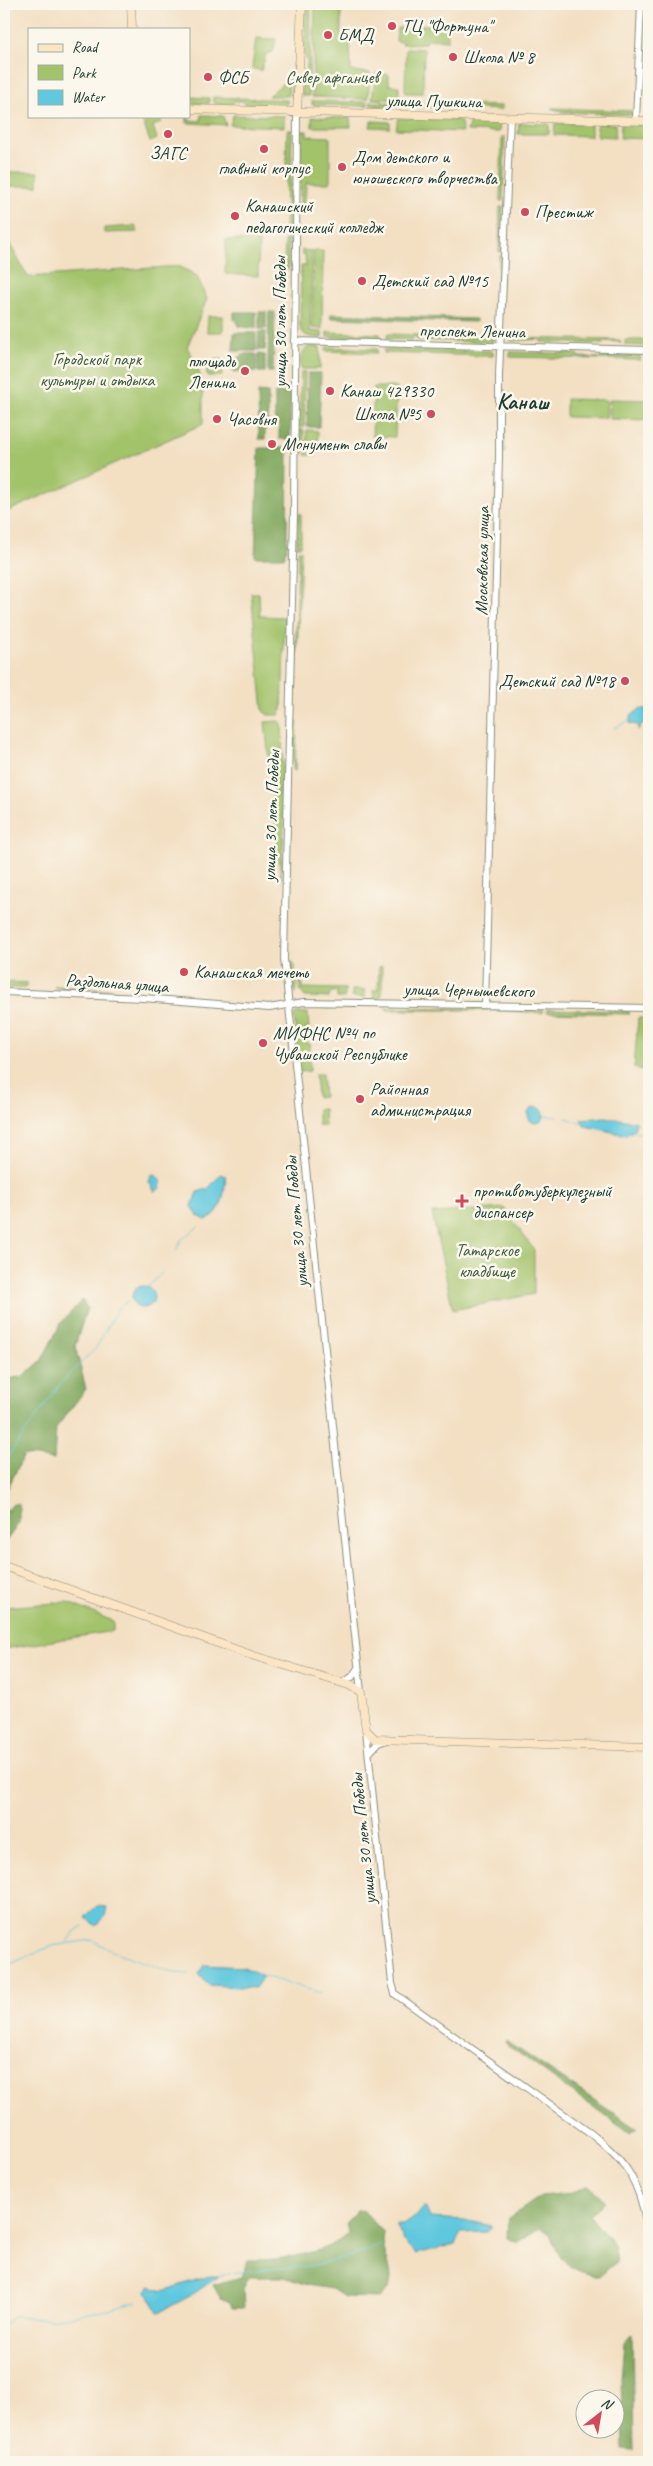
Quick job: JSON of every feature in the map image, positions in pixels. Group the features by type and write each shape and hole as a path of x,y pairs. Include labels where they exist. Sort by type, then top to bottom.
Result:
{"main road":[{"path":"131,4 132,28"},
{"name":"улица 30 лет Победы","path":"297,113 302,4"},
{"name":"улица Пушкина","path":"190,109 211,110"},
{"name":"улица Пушкина","path":"297,113 649,121"},
{"path":"4,1566 251,1655 343,1682 361,1692"},
{"name":"улица 30 лет Победы","path":"361,1692 366,1730"},
{"path":"366,1730 375,1739 387,1740 649,1748"}],"street":[{"path":"636,120 640,4"},
{"name":"улица Пушкина","path":"211,110 297,113"},
{"name":"улица 30 лет Победы","path":"297,113 294,512 283,931 288,1006 361,1692"},
{"name":"Московская улица","path":"485,1005 499,464 500,347 510,118"},
{"name":"проспект Ленина","path":"294,341 649,350"},
{"name":"Раздольная улица","path":"4,992 143,998 261,1008 288,1006"},
{"name":"улица Чернышевского","path":"288,1006 304,1002 649,1008"},
{"path":"343,1682 352,1677 358,1667"},
{"name":"улица 30 лет Победы","path":"366,1730 392,1983 395,1994 400,2000 593,2135 613,2152 627,2169 636,2190 644,2214 649,2249"},
{"path":"369,1753 378,1743 387,1740"}],"green space":[{"path":"306,4 311,4 309,96 302,96 302,79 307,64 304,55"},
{"name":"Сквер афганцев","path":"315,4 341,4 341,34 343,39 350,40 351,71 370,73 368,99 312,97"},
{"path":"412,25 447,25 448,40 427,39 425,43 402,44 402,42 396,41 397,28 412,28"},
{"path":"256,38 276,39 273,52 266,54 261,71 252,68"},
{"path":"406,48 424,49 423,93 405,93"},
{"path":"293,64 296,65 295,96 291,96"},
{"path":"376,73 389,75 389,85 399,86 399,100 372,99"},
{"path":"289,78 288,96 268,96"},
{"path":"190,97 209,98 209,104 190,103"},
{"path":"213,97 287,100 287,103 282,106 245,104 243,101 234,101 232,104 216,104 213,102"},
{"path":"312,101 367,102 368,106 312,105"},
{"path":"370,102 464,105 464,108 371,106"},
{"path":"468,105 502,106 501,110 468,108"},
{"path":"551,108 633,111 633,115 562,112"},
{"path":"201,115 223,116 226,125 187,123 187,118 189,120 201,121"},
{"path":"233,115 284,116 284,127 230,125"},
{"path":"312,117 350,118 351,127 312,127"},
{"path":"142,118 161,118 161,123 153,126 157,139 150,142"},
{"path":"398,118 458,120 461,122 462,132 396,129"},
{"path":"470,120 500,120 499,132 467,131"},
{"path":"371,121 390,122 390,128 370,127"},
{"path":"519,123 549,124 549,134 518,134"},
{"path":"555,123 591,124 591,136 554,135"},
{"path":"597,123 616,124 615,137 597,136"},
{"path":"621,124 649,125 649,139 620,138"},
{"path":"287,130 292,130 289,236 285,236"},
{"path":"301,131 307,131 307,136 330,137 330,183 306,183 305,205 300,205"},
{"path":"502,137 505,137 503,201 500,201"},
{"path":"5,172 38,172 38,186 4,186"},
{"path":"500,207 503,207 502,252 499,252"},
{"path":"135,226 138,232 104,233 104,228"},
{"name":"Городской парк культуры и отдыха","path":"4,234 28,277 179,266 197,276 207,299 187,347 193,357 202,384 203,424 4,513"},
{"path":"226,240 259,241 258,276 225,274"},
{"path":"285,240 289,240 288,270 284,269"},
{"path":"302,250 312,251 310,331 322,332 322,338 305,335 300,326 301,266 306,266 305,255 302,255"},
{"path":"314,251 323,251 322,329 312,328"},
{"path":"499,256 502,256 499,333 496,333"},
{"path":"234,312 256,312 256,329 239,326 234,319"},
{"path":"259,312 266,312 266,329 259,329"},
{"path":"269,312 275,312 273,372 268,372"},
{"path":"331,314 476,319 476,322 330,318"},
{"path":"208,316 223,316 223,332 207,332"},
{"path":"259,332 266,332 265,350 258,350"},
{"path":"327,332 380,334 381,339 327,337"},
{"path":"234,333 256,333 256,351 233,351"},
{"path":"387,334 493,337 493,342 417,340 417,337 412,337 412,340 387,339"},
{"path":"510,338 620,340 621,344 604,341 603,344 541,342 541,339 511,341"},
{"path":"625,340 649,340 649,346 625,345"},
{"path":"310,346 320,347 320,369 301,369 303,353"},
{"path":"327,347 377,349 377,353 325,351"},
{"path":"384,349 489,351 493,352 493,356 384,353"},
{"path":"510,352 578,354 578,357 603,358 604,355 640,355 641,360 510,357"},
{"path":"246,354 256,354 256,372 233,372 236,360"},
{"path":"258,354 265,355 265,372 258,372"},
{"path":"222,359 222,376 207,376 207,360"},
{"path":"301,372 305,372 304,427 299,427"},
{"path":"308,373 321,373 319,427 307,427"},
{"path":"374,387 397,387 395,437 372,436"},
{"path":"503,390 505,390 505,453 502,453"},
{"path":"258,392 268,393 268,424 265,425 265,439 259,439"},
{"path":"275,393 291,393 290,439 279,439 279,425 275,424"},
{"path":"566,399 607,400 606,418 566,417"},
{"path":"610,399 649,400 649,420 609,419"},
{"path":"300,430 304,430 303,454 299,452"},
{"path":"307,430 318,431 317,455 306,455"},
{"path":"259,448 288,448 287,550 285,551 285,557 255,557"},
{"path":"298,514 301,514 301,546 297,546"},
{"path":"298,550 301,550 295,683"},
{"path":"251,593 259,593 260,616 285,617 282,710 279,715 268,715 263,711"},
{"path":"279,721 282,723 284,826 281,879 265,722"},
{"path":"297,721 295,771 293,771 294,722"},
{"path":"293,962 298,982 296,993 292,985 290,964"},
{"path":"382,966 382,995 380,998 374,998 373,990 378,990 379,967"},
{"path":"301,974 302,988 346,989 344,998 337,998 337,992 330,992 329,998 305,997 300,990"},
{"path":"4,982 28,983 25,988 5,988"},
{"path":"55,986 116,990 55,988"},
{"path":"352,990 365,990 365,998 352,997"},
{"path":"306,1005 355,1007 355,1009 305,1007"},
{"path":"386,1008 488,1008 488,1010 387,1010"},
{"path":"493,1008 543,1010 543,1013 493,1010"},
{"path":"547,1009 629,1011 629,1014 547,1012"},
{"path":"296,1013 308,1013 309,1028 305,1029 306,1043 309,1044 310,1071 299,1072 294,1015"},
{"path":"638,1018 649,1018 649,1071 634,1068"},
{"path":"315,1074 322,1074 324,1097 317,1098"},
{"path":"318,1109 324,1109 325,1126 318,1125"},
{"name":"Татарское кладбище","path":"504,1208 534,1250 534,1294 453,1310 432,1213"},
{"path":"82,1300 87,1308 75,1346 86,1389 56,1428 54,1460 24,1455 4,1496 4,1384 9,1379 24,1376 41,1361 61,1323"},
{"path":"13,1504 19,1504 19,1523 4,1544 4,1505 7,1511"},
{"path":"66,1602 113,1621 113,1631 4,1649 4,1607"},
{"path":"505,2040 637,2129 629,2133 506,2044"},
{"path":"589,2185 605,2202 589,2215 614,2245 617,2261 599,2277 580,2271 567,2264 558,2252 550,2234 540,2228 518,2243 507,2238 508,2219 541,2196 572,2193"},
{"path":"363,2210 384,2233 384,2247 391,2278 389,2287 381,2298 344,2297 332,2289 307,2285 284,2277 249,2277 243,2289 244,2308 232,2308 230,2302 221,2299 213,2285 241,2277 248,2260 301,2255 340,2240 348,2233 346,2222 357,2211"},
{"path":"632,2333 634,2450 623,2449 623,2438 626,2438 626,2388 621,2388 621,2378 624,2342"}],"water":[{"path":"649,709 648,724 641,724 638,730 638,725 630,724 630,718 638,710"},
{"path":"533,1107 539,1107 544,1112 542,1121 533,1123 528,1118 528,1112"},
{"path":"606,1117 637,1122 633,1131 626,1135 585,1126 581,1119"},
{"path":"155,1174 161,1182 160,1188 155,1192 149,1182 151,1176"},
{"path":"221,1174 226,1176 222,1201 212,1217 206,1220 198,1216 192,1206 197,1192 208,1189"},
{"path":"143,1286 151,1289 154,1297 151,1305 143,1308 135,1305 132,1297 135,1289"},
{"path":"97,1906 107,1907 105,1916 96,1926 85,1917"},
{"path":"204,1965 244,1967 263,1976 255,1988 208,1985 199,1974"},
{"path":"424,2206 429,2218 464,2220 492,2226 487,2232 461,2233 455,2244 417,2254 404,2241 396,2224 409,2222"},
{"path":"209,2276 219,2276 190,2296 158,2313 147,2291 151,2285 162,2291"}],"waterway":[{"path":"614,728 629,721"},
{"path":"545,1116 557,1117"},
{"path":"566,1118 583,1123"},
{"path":"633,1131 649,1137"},
{"path":"176,1251 181,1240 198,1227"},
{"path":"147,1288 162,1273"},
{"path":"4,1462 60,1384 96,1348 118,1308 128,1301"},
{"path":"68,1942 75,1931 83,1927"},
{"path":"6,1966 51,1946 92,1940 112,1951 175,1973 189,1974"},
{"path":"263,1976 321,1993"},
{"path":"219,2276 245,2271 300,2267 324,2263 382,2245"},
{"path":"4,2324 15,2316 51,2319 108,2310 136,2302"}],"place":[{"name":"ТЦ \"Фортуна\"","path":"392,26"},
{"name":"БМД","path":"328,35"},
{"name":"Школа № 8","path":"453,57"},
{"name":"ФСБ","path":"208,77"},
{"name":"ЗАГС","path":"168,134"},
{"name":"главный корпус","path":"264,149"},
{"name":"Дом детского и юношеского творчества","path":"342,167"},
{"name":"Престиж","path":"525,212"},
{"name":"Канашский педагогический колледж","path":"235,216"},
{"name":"Детский сад №15","path":"362,281"},
{"name":"площадь Ленина","path":"245,371"},
{"name":"Канаш 429330","path":"330,391"},
{"name":"Школа №5","path":"431,414"},
{"name":"Часовня","path":"217,419"},
{"name":"Монумент славы","path":"272,444"},
{"name":"Детский сад №18","path":"625,681"},
{"name":"Канашская мечеть","path":"184,972"},
{"name":"МИФНС №4 по Чувашской Республике","path":"263,1043"},
{"name":"Районная администрация","path":"360,1099"},
{"name":"противотуберкулезный диспансер","path":"462,1201"}],"district":[{"name":"Канаш","path":"523,402"}]}
